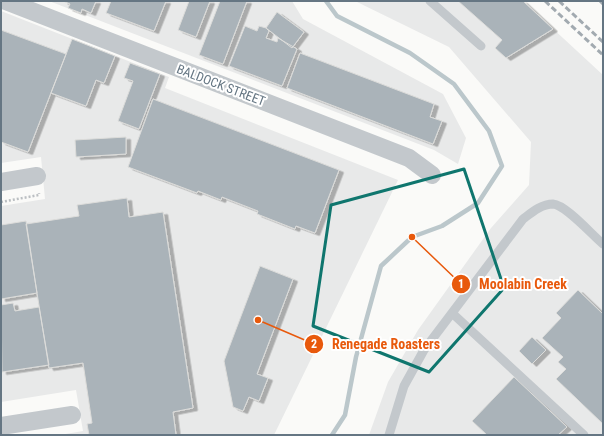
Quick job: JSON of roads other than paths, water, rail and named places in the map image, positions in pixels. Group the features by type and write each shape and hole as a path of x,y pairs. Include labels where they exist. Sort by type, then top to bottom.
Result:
{"street":[{"name":"BALDOCK STREET","path":"6,1 409,158 432,175"},
{"path":"1,182 38,183"},
{"path":"1,426 72,415"}],"lane":[{"path":"430,1 481,46"},
{"path":"389,435 404,386 424,350 522,219 539,208 553,204 563,208 603,244"},
{"path":"452,313 584,435"}],"waterway":[{"path":"326,1 337,16 410,53 454,84 489,131 502,166 478,203 442,226 412,237 381,266 356,357 345,415 332,435"}],"railway":[{"path":"545,1 603,55"},
{"path":"559,1 603,42"},
{"path":"600,1 603,4"}],"place":[{"name":"Moolabin Creek","path":"412,237"},
{"name":"Renegade Roasters","path":"258,320"}]}
